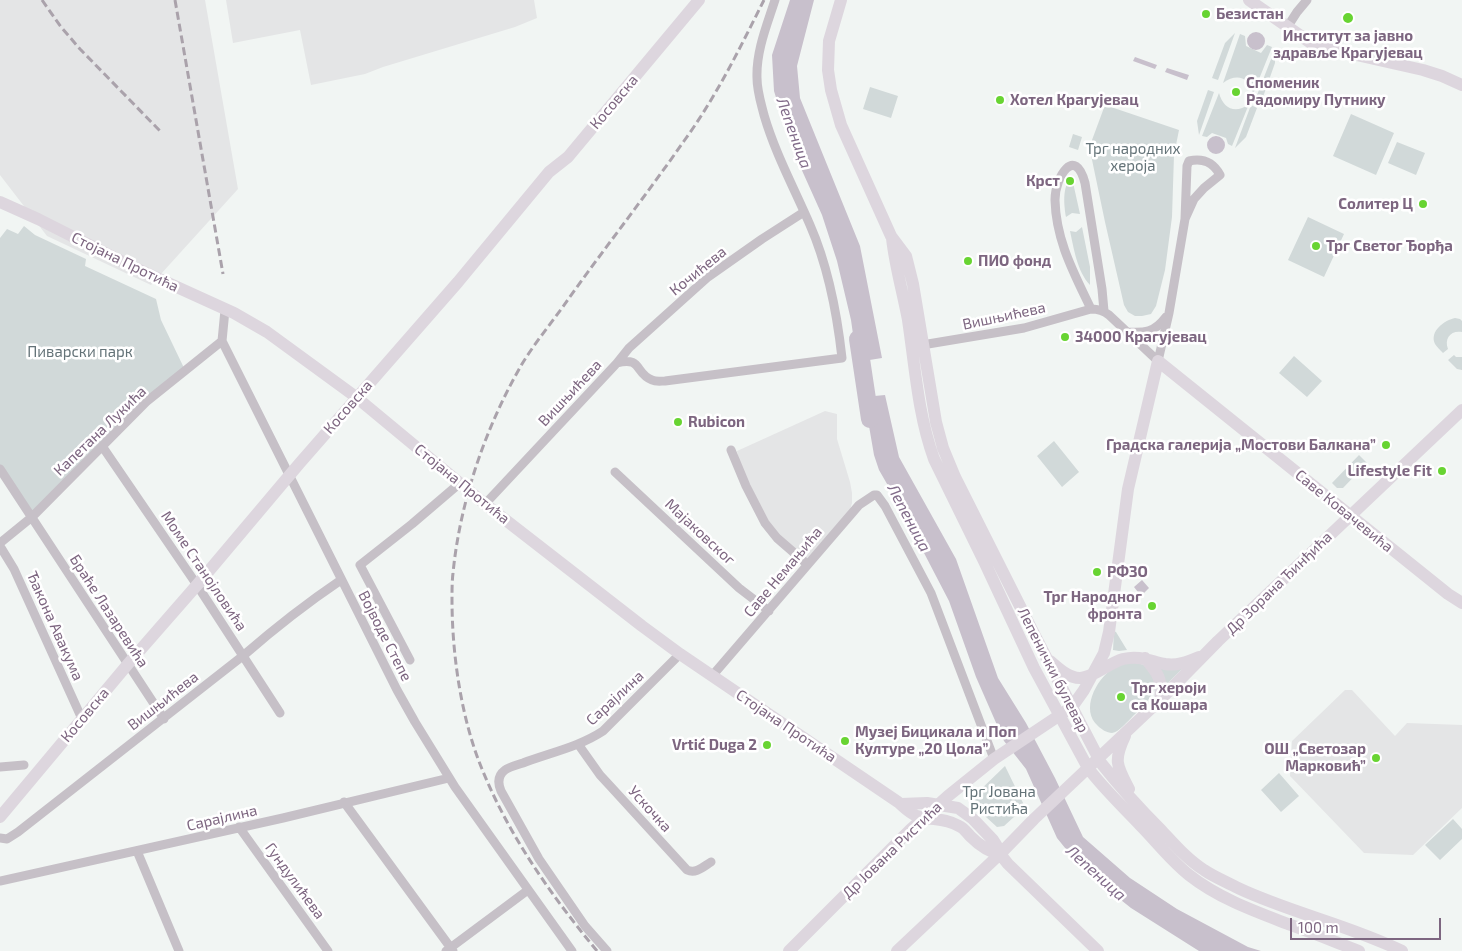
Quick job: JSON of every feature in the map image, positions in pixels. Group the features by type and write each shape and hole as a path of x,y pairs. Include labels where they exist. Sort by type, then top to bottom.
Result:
{"main road":[{"name":"Косовска","path":"0,817 289,475 458,282 547,174 568,158 699,0"},
{"name":"Лепенички булевар","path":"841,0 829,41 828,70 831,90 841,124 891,236 906,256 936,422 947,458 1033,632 1099,758 1136,804 1179,849 1204,870 1274,904 1358,932 1402,951"},
{"path":"1249,0 1311,43 1321,47 1424,70 1462,85"},
{"name":"Стојана Протића","path":"0,202 135,268 248,320 356,398 485,504 680,654 901,804 908,812 917,816 946,820 963,828"},
{"name":"Лепенички булевар","path":"891,236 907,313 923,419 932,453 1034,668 1088,768 1097,780 1146,830 1167,856 1200,883 1226,898 1266,916 1359,951"},
{"path":"1060,716 1072,707 1082,695 1104,653 1113,606 1128,489 1158,361"},
{"name":"Саве Ковачевића","path":"1158,361 1349,516 1462,603"},
{"name":"Др Зорана Ђинђића","path":"897,951 1000,854 1349,516 1462,410"},
{"path":"1047,658 1060,670 1073,677 1082,678 1088,677 1104,666 1124,659 1146,658 1164,664 1174,664 1203,656"},
{"path":"1146,658 1156,670 1160,679 1160,700"},
{"name":"Др Јована Ристића","path":"788,951 939,804 997,758 1060,716"},
{"path":"1127,731 1119,749 1118,762 1121,774 1136,804"},
{"path":"963,784 958,808 959,819 963,828 987,850 1000,854"},
{"path":"901,804 939,804 958,808 973,819 993,840 1000,854 1098,951"}],"street":[{"path":"775,0 760,49 757,86 770,131 804,212"},
{"path":"1288,26 1308,0"},
{"path":"1104,311 1085,184 1080,170 1071,166 1066,168 1057,184 1055,200 1056,214 1067,260 1091,309 1104,311 1158,361 1170,313 1185,219 1186,166 1189,161 1197,159 1210,163 1220,175 1194,199 1185,219"},
{"name":"Вишњићева","path":"485,504 617,363 630,361 636,364 647,377 665,382 842,358 838,324 826,272 817,242 804,212"},
{"name":"Кочићева","path":"617,363 629,348 708,277 804,212"},
{"name":"Вишњићева","path":"922,344 1024,328 1091,309"},
{"path":"222,341 225,310"},
{"path":"1126,332 1143,333 1154,329 1170,313"},
{"name":"Капетана Лукића","path":"0,544 32,518 146,402 222,341"},
{"name":"Војводе Степе","path":"222,341 397,690 449,778 572,951"},
{"name":"Моме Станојловића","path":"102,446 244,655 280,713"},
{"path":"731,450 746,486 765,523 777,538 807,564"},
{"name":"Браће Лазаревића","path":"0,470 164,719"},
{"name":"Мајаковског","path":"615,472 739,588 769,611"},
{"path":"410,660 360,565 460,483"},
{"name":"Саве Немањића","path":"712,676 859,505 874,495 879,496 931,592 997,758"},
{"name":"Ђакона Авакума","path":"0,544 14,569 82,718"},
{"name":"Вишњићева","path":"0,838 10,838 18,832 164,719 302,607 341,580"},
{"name":"Сарајлина","path":"607,951 585,926 539,859 501,791 498,779 504,771 578,744 603,731 680,654"},
{"name":"Ускочка","path":"578,744 612,788 686,870 696,872 711,862"},
{"path":"0,767 24,766"},
{"name":"Сарајлина","path":"0,881 449,778"},
{"path":"344,802 450,950 528,890"},
{"name":"Гундулићева","path":"239,827 328,951"},
{"path":"137,851 180,951"}],"shaded area":[{"path":"0,0 205,0 238,189 151,285 47,236 0,175"},
{"path":"226,0 534,0 537,18 515,27 365,74 311,85 300,30 233,43"},
{"path":"825,411 837,414 837,439 850,482 852,503 850,510 806,560 773,530 740,465 737,451"},
{"name":"ОШ „Светозар Марковић”","path":"1345,690 1352,690 1395,736 1407,723 1462,725 1462,808 1413,855 1364,853 1290,776 1292,741"}],"green space":[{"path":"1235,33 1218,80 1212,78 1225,43"},
{"path":"1240,34 1245,36 1246,46 1261,53 1267,45 1272,47 1253,94 1249,84 1242,78 1233,78 1223,83"},
{"path":"1275,49 1275,63 1263,97 1257,95"},
{"path":"870,87 898,96 891,118 863,109"},
{"path":"1208,90 1214,92 1199,135 1197,121"},
{"path":"1219,93 1223,103 1230,108 1239,109 1249,104 1232,146 1228,144 1226,138 1212,133 1207,137 1202,136"},
{"name":"Трг народних хероја","path":"1105,105 1179,130 1174,155 1172,217 1165,270 1156,306 1151,314 1142,316 1135,316 1128,312 1124,305 1091,155 1092,140"},
{"path":"1251,105 1257,108 1246,137 1235,148"},
{"path":"1351,114 1394,133 1376,175 1333,156"},
{"path":"1073,134 1082,137 1078,150 1069,147"},
{"path":"1397,142 1425,153 1416,175 1388,163"},
{"path":"1071,178 1080,214 1072,213 1066,217 1065,191"},
{"path":"1308,217 1344,234 1324,277 1288,260"},
{"name":"Пиварски парк","path":"24,226 35,235 86,259 85,266 156,299 161,320 184,368 31,515 0,470 0,238 7,229 18,234"},
{"path":"1082,227 1090,267 1090,285 1079,267 1070,231 1076,232"},
{"path":"1455,318 1462,321 1462,332 1455,332 1449,336 1447,341 1448,349 1443,353 1435,344 1434,335 1439,327"},
{"path":"1454,355 1462,357 1462,370 1457,369 1448,360"},
{"path":"1294,356 1322,381 1307,397 1279,373"},
{"path":"1054,441 1079,472 1062,487 1037,456"},
{"path":"1359,455 1367,463 1343,488 1337,488 1332,483"},
{"path":"1114,631 1116,632 1127,650 1113,650"},
{"name":"Трг хероји са Кошара","path":"1130,662 1146,665 1157,685 1146,702 1118,731 1112,733 1104,731 1093,719 1090,712 1092,696 1106,674 1116,666"},
{"path":"1185,666 1166,685 1160,668"},
{"name":"Трг Јована Ристића","path":"1005,766 1025,807 1004,826 997,827 976,808 976,794"},
{"path":"1279,773 1299,796 1281,812 1261,790"},
{"path":"1453,819 1462,829 1462,839 1440,860 1425,845"}],"water":[{"path":"790,0 814,0 797,66 800,98 860,246 882,358 857,362 851,320 837,261 822,215 791,146 774,91 772,55"},
{"path":"1256,32 1262,35 1265,41 1262,47 1256,50 1250,47 1247,41 1250,35"},
{"path":"1135,57 1157,65 1155,69 1133,61"},
{"path":"1167,68 1189,75 1187,80 1165,72"},
{"path":"1216,136 1222,139 1225,145 1222,151 1216,154 1210,151 1207,145 1210,139"},
{"path":"885,395 899,457 956,559 998,678 1026,723 1083,837 1130,878 1177,909 1248,947 1261,951 1199,951 1131,908 1082,869 1057,838 1026,769 1004,741 976,677 949,601 879,470 874,455 864,397"},
{"path":"1142,580 1149,588 1141,596 1134,587"}],"waterway":[{"name":"Лепеница","path":"858,339 870,419"}],"railway":[{"path":"42,0 61,27 80,49 162,133"},
{"path":"175,0 223,274"},
{"path":"597,951 563,908 518,841 493,794 468,729 459,686 452,621 452,586 456,546 468,492 486,438 522,364 696,124 727,72 764,0"}],"place":[{"name":"Безистан","path":"1206,14"},
{"name":"Институт за јавно здравље Крагујевац","path":"1348,18"},
{"name":"Споменик Радомиру Путнику","path":"1236,92"},
{"name":"Хотел Крагујевац","path":"1000,100"},
{"name":"Крст","path":"1070,181"},
{"name":"Солитер Ц","path":"1423,204"},
{"name":"Трг Светог Ђорђа","path":"1316,246"},
{"name":"ПИО фонд","path":"968,261"},
{"name":"34000 Крагујевац","path":"1065,337"},
{"name":"Rubicon","path":"678,422"},
{"name":"Градска галерија „Мостови Балкана”","path":"1386,445"},
{"name":"Lifestyle Fit","path":"1442,471"},
{"name":"РФЗО","path":"1097,572"},
{"name":"Трг Народног фронта","path":"1152,606"},
{"name":"Трг хероји са Кошара","path":"1121,697"},
{"name":"Музеј Бицикала и Поп Културе „20 Цола”","path":"845,741"},
{"name":"Vrtić Duga 2","path":"767,745"},
{"name":"ОШ „Светозар Марковић”","path":"1376,758"}]}
